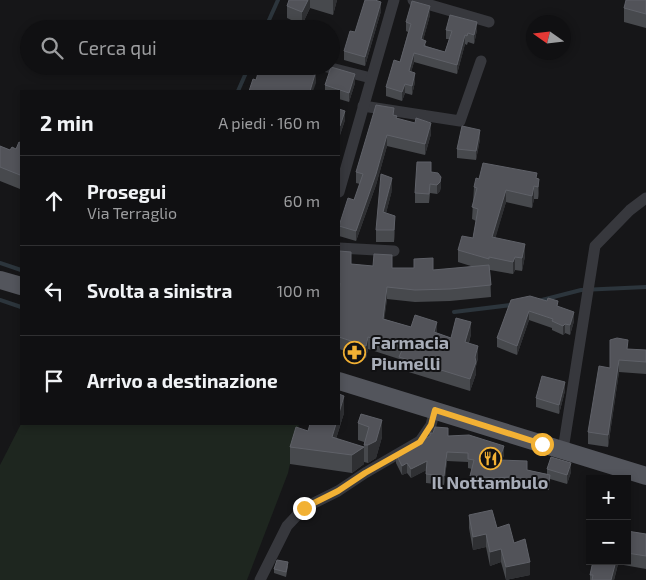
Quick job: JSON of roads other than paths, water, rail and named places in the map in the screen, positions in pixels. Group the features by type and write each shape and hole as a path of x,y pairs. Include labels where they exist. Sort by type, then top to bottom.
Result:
{"main road":[{"path":"0,280 20,286"},
{"path":"340,381 646,476"}],"street":[{"path":"340,184 344,153 363,106 394,0"},
{"path":"413,0 489,22"},
{"path":"363,106 460,121 481,61"},
{"path":"340,70 370,78"},
{"path":"563,450 594,246 630,210 646,198"},
{"path":"340,248 394,252"},
{"path":"260,580 287,526 296,516 308,505 338,491 365,473 420,442 431,425 435,410"}],"waterway":[{"path":"269,20 278,0"},
{"path":"238,90 245,75"},
{"path":"0,263 20,270"},
{"path":"538,301 581,290 646,287"},
{"path":"0,300 20,307"},
{"path":"454,312 511,305"}],"place":[{"name":"Farmacia Piumelli","path":"355,353"},
{"name":"Il Nottambulo","path":"490,458"}]}
